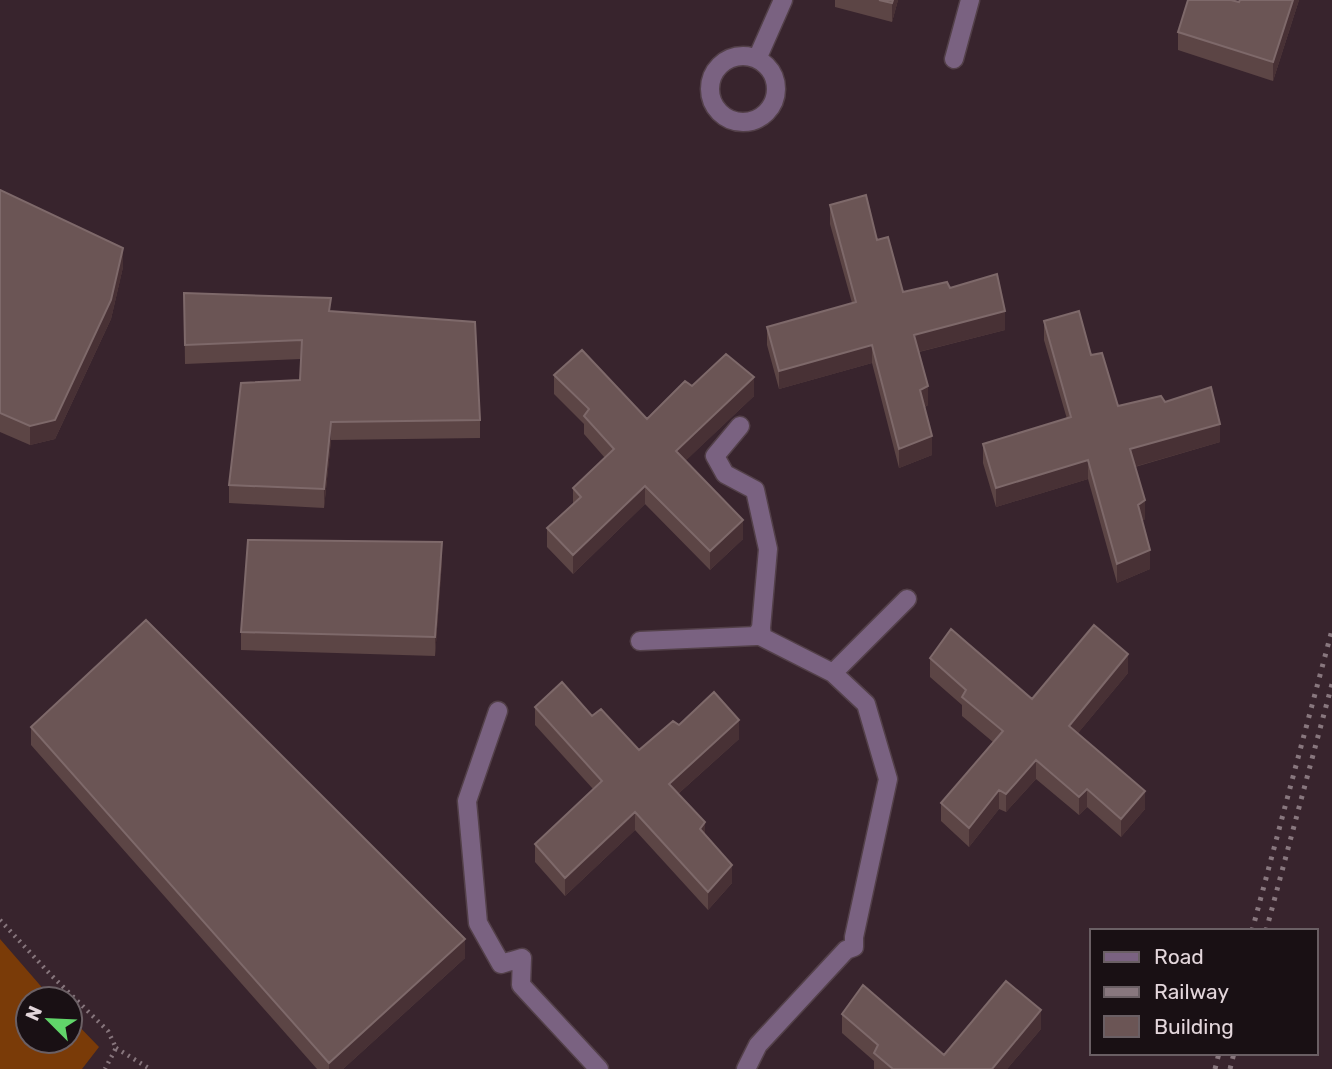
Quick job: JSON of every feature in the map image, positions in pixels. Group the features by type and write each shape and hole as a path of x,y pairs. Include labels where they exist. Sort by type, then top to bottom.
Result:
{"street":[{"path":"757,59 783,0"},
{"path":"954,59 970,0"},
{"path":"740,426 715,456 724,474 755,490 768,548 762,637 833,673 866,704 888,779 854,947 846,950 758,1045 746,1069"},
{"path":"833,673 907,599"},
{"path":"640,641 756,636 761,628"},
{"path":"498,711 467,801 478,923 501,964 522,958 521,985 599,1069"}],"path":[{"path":"0,920 108,1031 116,1048 150,1069"},
{"path":"105,1069 116,1048"}],"shaded area":[{"path":"0,939 40,985 14,985 14,1055 84,1055 84,1031 99,1047 82,1069 0,1069"}],"building":[{"path":"1188,0 1293,0 1273,62 1178,32"},
{"path":"0,190 123,248 111,300 55,420 30,426 0,413"},
{"path":"866,195 877,240 888,237 903,292 947,282 950,288 997,274 1005,311 914,335 928,386 920,390 932,436 899,449 872,345 779,371 767,327 856,302 830,205"},
{"path":"184,293 331,298 329,311 475,322 480,420 331,422 324,489 229,485 241,383 300,380 302,340 185,345"},
{"path":"1079,311 1091,355 1102,353 1118,406 1161,396 1165,402 1211,387 1220,424 1130,449 1145,500 1138,505 1150,550 1117,564 1088,460 996,488 983,444 1071,417 1044,321"},
{"path":"582,350 647,419 685,381 692,386 726,354 754,377 676,451 743,520 710,551 645,486 573,555 547,528 581,497 573,488 614,449 584,416 589,409 554,375"},
{"path":"248,540 442,542 435,637 241,632"},
{"path":"146,620 465,939 329,1063 31,727"},
{"path":"1094,625 1128,654 1069,726 1145,791 1121,819 1087,789 1079,797 1036,760 1006,794 999,790 969,828 941,803 1003,731 962,697 966,690 930,658 951,629 1032,699"},
{"path":"562,682 592,716 601,709 639,750 673,721 679,725 714,692 739,720 669,784 705,822 700,829 732,865 708,892 635,812 565,878 535,844 602,781 535,707"},
{"path":"1006,981 1041,1010 992,1069 893,1069 874,1053 878,1045 842,1014 863,985 944,1055"}],"railway":[{"path":"1253,929 1332,630"},
{"path":"1267,929 1332,684"},
{"path":"1215,1069 1218,1055"},
{"path":"1230,1069 1234,1055"}]}
